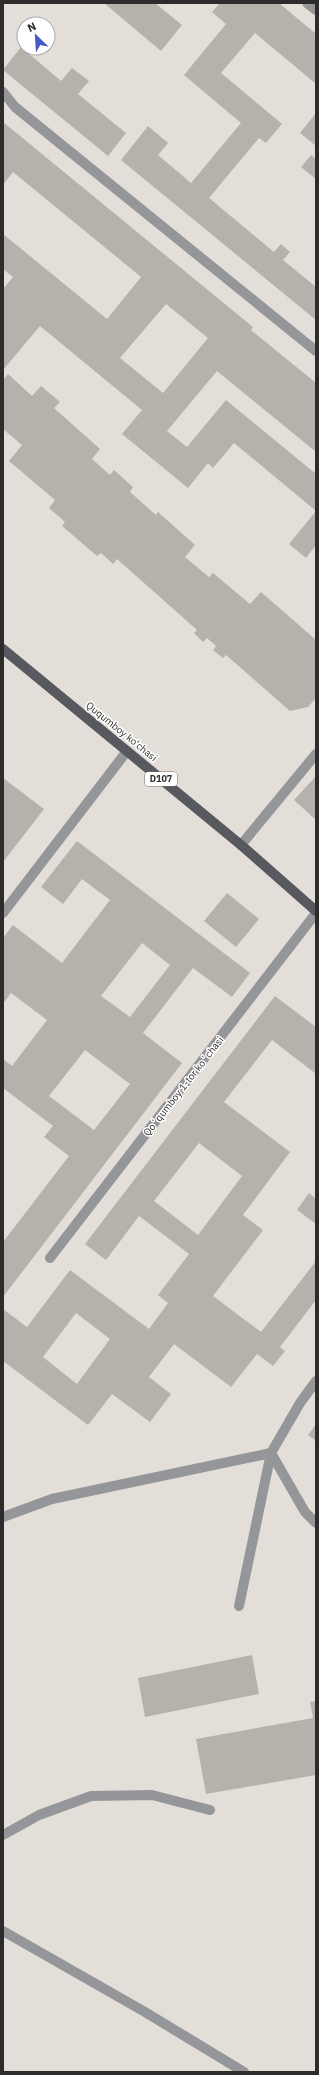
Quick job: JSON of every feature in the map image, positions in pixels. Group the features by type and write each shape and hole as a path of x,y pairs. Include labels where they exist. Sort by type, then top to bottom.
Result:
{"main road":[{"name":"Ququmboy ko'chasi","path":"3,649 241,845 316,912"}],"street":[{"path":"308,3 316,10"},
{"path":"3,92 15,107 316,351"},
{"path":"3,913 127,751"},
{"path":"241,845 316,754"},
{"name":"Qoʻqumboy 1-tor koʼchasi","path":"50,1258 316,912"},
{"path":"239,1606 271,1453 316,1381"},
{"path":"3,1517 52,1500 271,1453"},
{"path":"271,1453 305,1512 316,1523"},
{"path":"3,1835 39,1814 92,1796 152,1795 210,1810"},
{"path":"3,1931 145,2012 244,2072"}],"building":[{"path":"104,3 155,3 182,25 161,51"},
{"path":"220,3 279,3 316,34 316,84 255,33 221,73 282,124 266,143 259,138 209,198 274,252 281,244 290,252 283,260 316,287 316,320 121,160 148,126 168,143 158,155 191,183 241,123 184,75 226,24 212,12"},
{"path":"16,53 16,56 32,56 61,81 72,68 89,81 78,94 126,133 108,156 3,70"},
{"path":"316,113 316,146 300,133"},
{"path":"3,122 253,327 251,330 316,383 316,452 217,371 167,431 187,447 226,400 316,474 316,511 234,443 213,468 208,463 188,488 122,434 142,410 40,326 3,370 3,289 13,277 3,269 3,234 107,319 141,277 13,172 3,185","holes":["166,304 208,338 163,393 120,358"]},
{"path":"311,155 316,159 316,179 301,167"},
{"path":"8,374 32,396 41,386 60,402 54,408 100,449 92,459 110,475 114,470 133,487 130,492 156,515 158,512 195,545 185,557 209,577 213,573 250,604 261,592 316,640 316,698 308,707 290,711 226,655 223,658 213,650 216,646 207,638 203,642 194,633 197,630 117,559 113,564 101,553 97,556 62,526 65,522 49,508 55,500 9,461 22,445 3,429 3,380"},
{"path":"316,511 316,545 306,558 289,544"},
{"path":"316,776 316,820 294,800"},
{"path":"3,778 44,809 3,862"},
{"path":"77,841 250,973 232,997 193,968 143,1033 182,1063 3,1297 3,1242 69,1156 44,1137 53,1126 3,1088 3,1059 12,1066 47,1020 11,993 3,1004 3,938 13,925 62,963 110,900 82,879 63,904 41,887","holes":["142,943 170,965 130,1017 101,996","85,1050 130,1084 94,1130 49,1096"]},
{"path":"227,893 259,919 236,947 204,921"},
{"path":"275,996 316,1027 316,1074 272,1040 224,1102 290,1152 243,1215 263,1230 213,1296 261,1332 316,1261 316,1300 280,1347 285,1351 273,1366 257,1354 231,1387 174,1344 149,1377 171,1394 150,1422 112,1394 88,1425 3,1361 3,1309 27,1327 70,1270 149,1329 168,1303 158,1295 189,1254 139,1216 106,1260 85,1244","holes":["199,1143 242,1176 198,1235 154,1201","76,1313 110,1339 77,1384 43,1357"]},
{"path":"309,1193 316,1199 316,1224 297,1210"},
{"path":"316,1424 316,1441 308,1435"},
{"path":"252,1655 259,1694 145,1717 138,1678"},
{"path":"316,1701 316,1775 206,1794 196,1739 313,1718 310,1702"}]}
